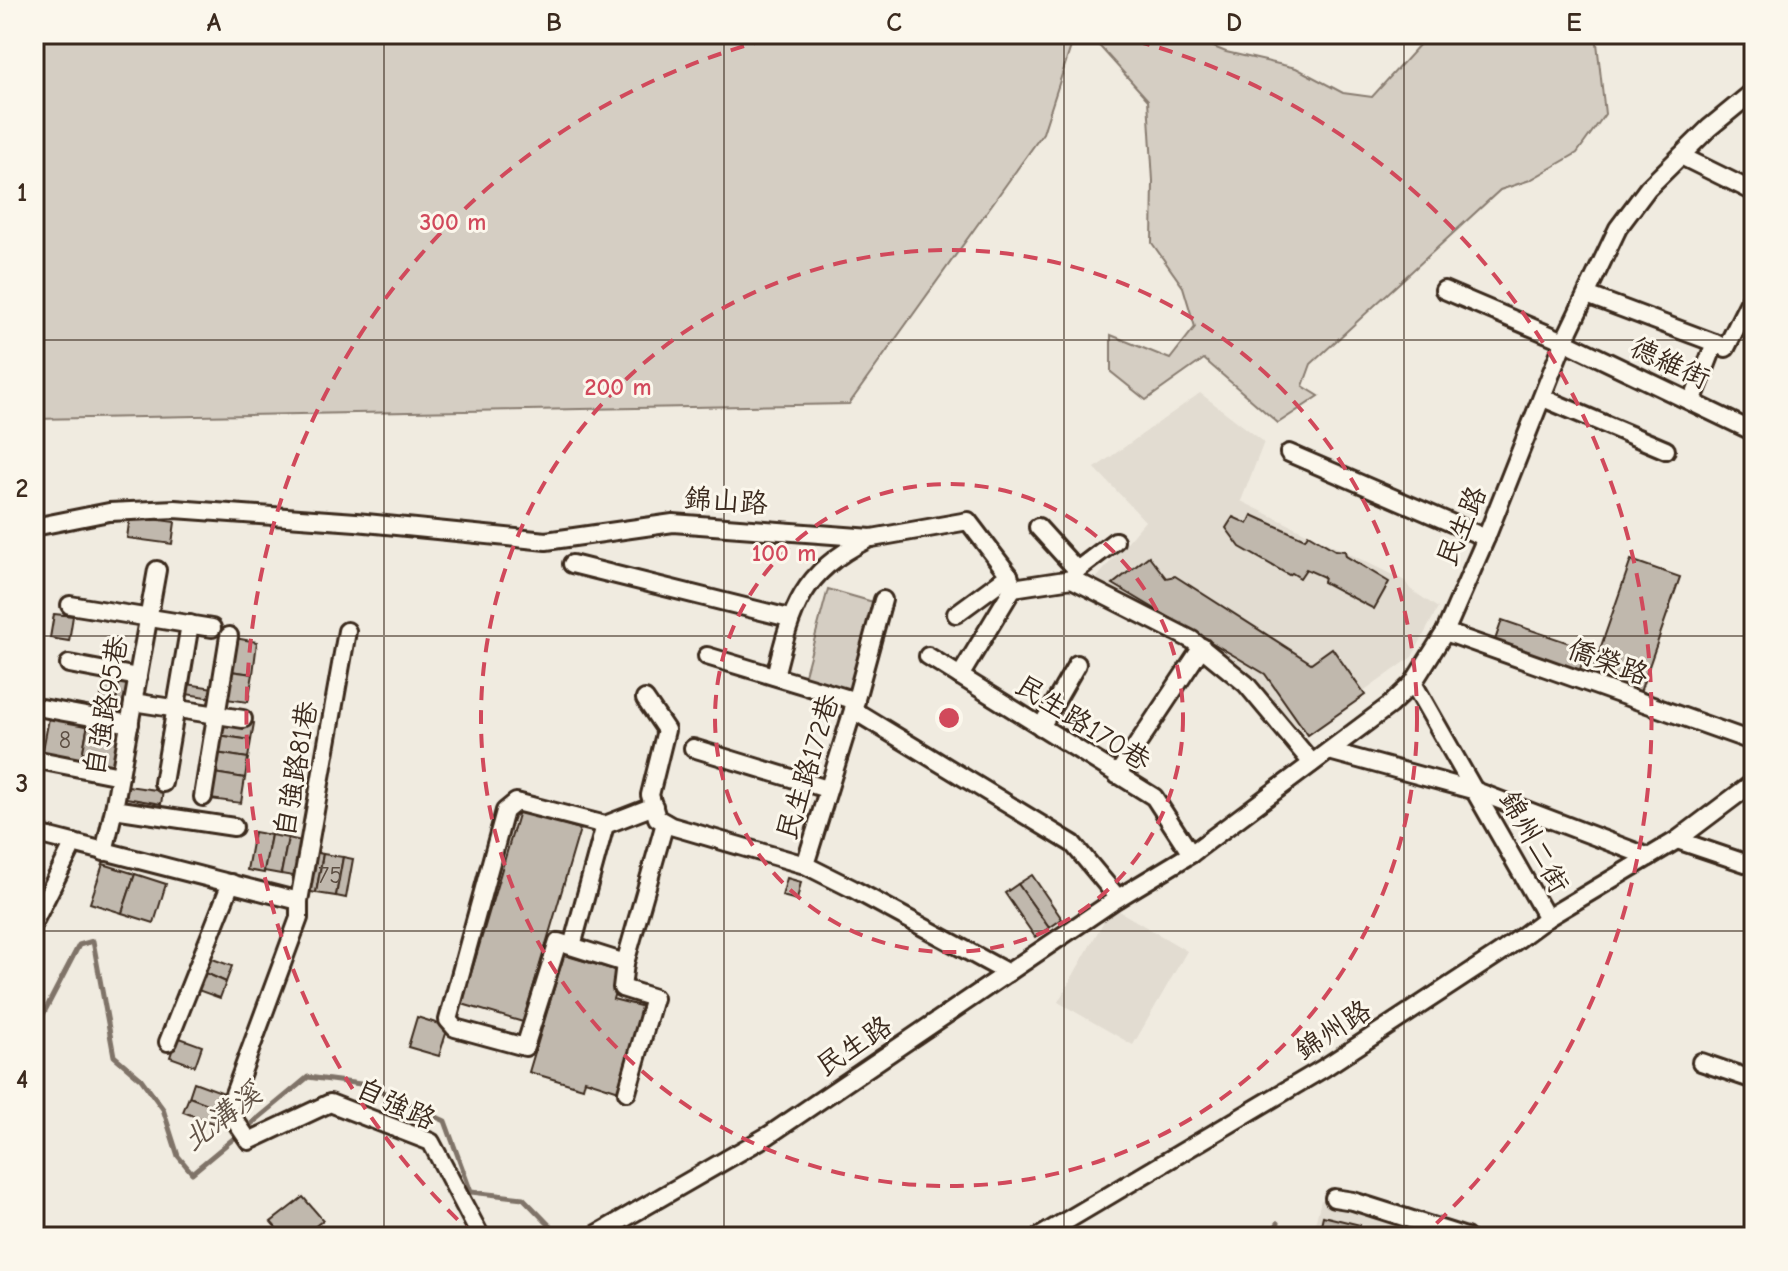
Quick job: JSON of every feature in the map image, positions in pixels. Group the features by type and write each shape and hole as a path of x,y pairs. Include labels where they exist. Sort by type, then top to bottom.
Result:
{"street":[{"name":"民生路","path":"592,1237 769,1135 1118,898 1191,854 1390,705 1413,683 1445,632 1564,341 1618,228 1648,188 1709,128 1754,91"},
{"path":"1681,156 1754,192"},
{"name":"德維街","path":"1444,290 1564,341 1754,432"},
{"path":"1587,295 1726,348 1754,292"},
{"path":"1692,402 1715,343"},
{"path":"1543,398 1666,450"},
{"path":"1289,453 1486,538"},
{"name":"錦山路","path":"34,527 109,512 175,509 356,522 546,541 673,523 872,538 968,521 1011,582"},
{"path":"1038,527 1074,574 1202,647 1246,684 1312,763"},
{"path":"775,676 789,618 813,578 840,553 872,538"},
{"path":"956,614 1011,582 1074,574 1115,541"},
{"path":"572,564 789,618"},
{"name":"自強路95巷","path":"104,852 157,570"},
{"path":"960,676 1011,582"},
{"name":"民生路172巷","path":"883,600 805,865 1008,973"},
{"path":"70,605 212,628"},
{"path":"163,783 190,624"},
{"name":"自強路81巷","path":"299,909 347,631"},
{"name":"僑榮路","path":"1445,632 1754,742"},
{"path":"203,797 229,636"},
{"path":"1117,775 1202,647"},
{"path":"707,656 775,676 854,706 1073,844 1118,898"},
{"name":"民生路170巷","path":"928,656 1154,797 1191,854"},
{"path":"69,664 138,677"},
{"path":"1041,727 1077,664"},
{"path":"1413,683 1476,791"},
{"path":"645,699 666,730 650,795 657,818 805,865"},
{"path":"133,702 243,719"},
{"path":"42,708 130,724"},
{"path":"693,748 827,789"},
{"path":"1329,751 1476,791 1649,857"},
{"path":"34,759 120,776"},
{"name":"錦州路","path":"1039,1237 1324,1068 1501,952 1547,918 1677,840 1754,782"},
{"name":"錦州二街","path":"1476,791 1547,918"},
{"path":"625,963 558,942 525,1047 455,1028 448,1020 505,811 516,802 605,825 654,806"},
{"path":"114,809 234,827"},
{"path":"627,1092 654,998 622,988 625,963 665,823"},
{"path":"572,946 605,825"},
{"path":"34,833 231,883 299,909"},
{"path":"1677,840 1754,866"},
{"path":"34,922 74,843"},
{"path":"168,1042 231,883"},
{"name":"自強路","path":"299,909 228,1110 249,1141 330,1103 431,1142 481,1237"},
{"path":"1701,1062 1754,1080"},
{"path":"1334,1198 1353,1201 1466,1237"}],"shaded area":[{"path":"34,34 1075,34 1043,133 849,404 34,419"},
{"path":"1116,34 1182,34 1226,52 1296,68 1343,93 1372,97 1429,34 1596,34 1605,114 1577,153 1530,180 1500,190 1311,364 1303,386 1319,396 1278,423 1204,359 1146,400 1111,372 1111,335 1170,359 1195,327 1183,287 1152,243 1153,181 1148,100 1094,40"},
{"path":"1200,393 1264,442 1241,501 1405,581 1410,589 1438,608 1412,657 1305,734 1285,721 1210,641 1095,580 1145,521 1095,468"},
{"path":"828,589 873,602 849,690 804,678"},
{"path":"1112,907 1187,951 1133,1045 1058,1002"},
{"path":"1321,1200 1438,1237 1312,1237"}],"building":[{"path":"1252,515 1305,539 1308,534 1335,550 1345,551 1346,556 1389,582 1374,609 1323,582 1324,577 1306,569 1300,578 1292,573 1289,575 1240,547 1226,528 1233,517 1248,524"},
{"path":"130,516 175,522 172,544 127,538"},
{"path":"1149,556 1166,578 1175,576 1311,663 1332,648 1365,695 1308,735 1265,674 1113,584"},
{"path":"1631,560 1680,577 1638,698 1589,681"},
{"path":"54,614 73,616 69,641 50,638"},
{"path":"1502,620 1587,649 1578,675 1493,646"},
{"path":"235,638 257,642 253,674 230,671"},
{"path":"230,671 253,674 248,702 226,699"},
{"path":"105,676 120,679 114,714 98,711"},
{"path":"120,679 133,681 126,716 114,714"},
{"path":"187,684 214,688 213,698 186,694"},
{"path":"220,717 254,723 251,740 217,735"},
{"path":"49,718 88,724 81,762 42,755"},
{"path":"88,724 120,730 113,768 81,762"},
{"path":"218,735 251,740 248,758 215,753"},
{"path":"216,753 248,758 245,778 213,773"},
{"path":"214,773 245,778 241,803 210,799"},
{"path":"128,786 163,791 161,804 126,798"},
{"path":"519,811 580,829 523,1022 462,1004"},
{"path":"254,832 271,835 264,873 247,870"},
{"path":"271,835 288,838 281,874 264,871"},
{"path":"288,838 306,842 299,877 281,874"},
{"path":"314,852 323,854 316,893 307,891"},
{"path":"323,854 343,857 336,896 316,893"},
{"path":"343,857 353,859 346,898 336,896"},
{"path":"103,864 135,874 122,913 90,903"},
{"path":"135,874 166,884 154,923 122,913"},
{"path":"1032,875 1062,919 1049,928 1018,884"},
{"path":"787,878 801,882 797,900 782,896"},
{"path":"1018,884 1049,928 1035,937 1005,893"},
{"path":"564,955 621,972 613,999 644,1007 619,1091 585,1080 583,1088 529,1072"},
{"path":"207,957 232,966 226,982 201,971"},
{"path":"201,971 226,982 220,998 195,989"},
{"path":"417,1017 448,1027 439,1056 408,1047"},
{"path":"177,1037 202,1046 195,1066 170,1057"},
{"path":"194,1082 227,1094 221,1109 189,1097"},
{"path":"189,1097 221,1109 215,1124 183,1112"},
{"path":"303,1197 323,1220 302,1237 284,1237 271,1222"},
{"path":"1323,1216 1360,1225 1359,1229 1393,1237 1318,1237"}],"waterway":[{"name":"北溝溪","path":"34,1026 36,1028 79,945 93,941 114,1056 141,1079 163,1109 178,1156 192,1173 308,1077 368,1085 445,1121 471,1192 523,1198 561,1237"},
{"path":"1269,1237 1278,1223"}]}
